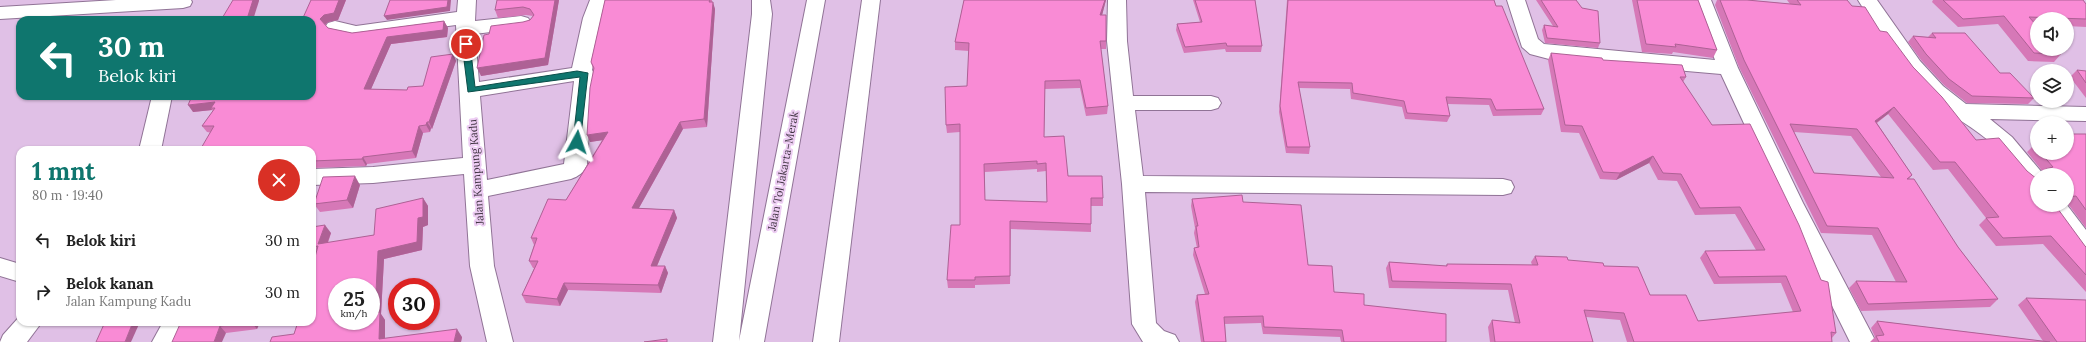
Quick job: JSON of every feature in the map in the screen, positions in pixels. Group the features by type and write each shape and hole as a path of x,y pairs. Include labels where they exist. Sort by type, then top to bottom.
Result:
{"main road":[{"path":"581,73 593,18 599,0"},
{"path":"726,342 762,14 761,0"},
{"name":"Jalan Tol Jakarta–Merak","path":"751,342 816,0"},
{"path":"826,342 871,0"},
{"path":"1117,0 1117,41 1133,184 1144,324 1149,333 1156,340 1166,342"},
{"path":"1516,0 1529,42 1533,46 1543,50 1728,68"},
{"path":"1702,0 1728,68 1792,203 1863,342"},
{"path":"1867,0 1913,66 1936,91 1961,110 1984,123 2012,149 2030,173"},
{"path":"0,13 72,5 182,8"},
{"path":"335,27 348,32 356,32 466,15 526,22"},
{"name":"Jalan Kampung Kadu","path":"466,15 474,165 482,266 500,342"},
{"path":"471,90 581,73"},
{"path":"476,190 571,171 576,165 581,95 585,75 581,73"},
{"path":"151,146 161,100"},
{"path":"1124,103 1211,103"},
{"path":"1961,110 2086,114"},
{"path":"316,177 373,175 474,165"},
{"path":"1133,184 1503,187"},
{"path":"2059,212 2086,247"},
{"path":"0,267 16,272"},
{"path":"12,342 26,326"},
{"path":"165,342 174,326"}],"building":[{"path":"233,0 253,0 248,16 223,16"},
{"path":"311,0 339,0 334,13 324,15 320,19 328,28 352,33 444,21 443,30 387,37 364,89 407,90 408,87 423,86 431,57 453,54 429,122 427,122 426,125 419,126 412,151 363,157 362,159 316,161 316,146 202,146 214,126 202,126 215,108 211,108 215,102 188,105 190,100 316,100 316,16 304,16"},
{"path":"390,0 448,0 447,7 384,16"},
{"path":"497,0 555,0 545,58 477,68 484,35 489,34 491,26 523,22 530,20 534,15 530,9 523,7 495,10"},
{"path":"605,0 710,0 709,2 713,2 704,119 680,122 632,208 674,210 651,266 665,266 658,285 564,283 557,299 522,295 538,261 529,261 537,238 531,238 548,199 566,200 608,132 587,135 590,88 594,68 591,62"},
{"path":"964,0 1105,0 1100,15 1106,15 1106,41 1100,41 1108,106 1086,108 1080,80 1045,81 1044,137 1064,136 1068,176 1102,176 1103,198 1091,198 1091,224 1010,221 1010,276 975,277 975,280 947,280 951,225 960,225 960,124 946,125 945,87 967,86 969,43 955,42","holes":["1037,161 1037,164 1046,163 1047,202 985,200 984,164"]},
{"path":"1195,0 1255,0 1262,46 1227,46 1226,43 1185,47 1177,24 1202,22"},
{"path":"1288,0 1494,0 1496,6 1502,6 1544,109 1496,110 1491,99 1446,97 1450,116 1407,113 1404,101 1353,93 1352,83 1298,82 1310,147 1287,147 1280,106"},
{"path":"1541,0 1576,0 1582,8 1598,11 1600,43 1547,38 1544,25 1558,27"},
{"path":"1637,0 1698,0 1717,50 1675,44 1676,47 1646,44"},
{"path":"1720,0 1747,0 1801,5 1797,0 1847,0 1852,6 1865,7 1880,31 1887,32 1913,67 1942,97 1976,140 1999,138 2030,173 2030,212 2060,212 2086,247 2086,275 2051,236 2003,238 1986,218 1999,217 1955,162 1940,162 1894,107 1875,121 1912,175 1907,179 1914,179 1958,247 1998,299 1868,304 1856,281 1907,282 1878,228 1827,226 1744,60","holes":["1790,124 1857,129 1894,178 1814,173"]},
{"path":"1943,0 2083,0 2086,4 2086,19 2074,19 2074,12 2030,12 2030,48 2004,16 1963,19"},
{"path":"1932,33 1965,33 2000,73 2010,73 2030,94 2030,98 1972,96 1949,79 1926,54 1913,36 1936,38"},
{"path":"1551,53 1602,58 1603,60 1682,65 1686,77 1680,77 1712,125 1750,124 1799,225 1821,280 1828,282 1836,333 1831,332 1832,342 1634,342 1624,313 1584,310 1593,342 1495,342 1492,320 1520,323 1511,284 1392,281 1389,262 1447,266 1447,264 1538,265 1535,256 1567,257 1568,260 1603,263 1604,266 1638,267 1650,295 1686,295 1698,321 1801,311 1786,276 1719,277 1705,251 1765,250 1740,207 1700,208 1681,174 1663,173 1653,156 1620,173 1603,172 1582,126 1565,125"},
{"path":"2077,70 2086,71 2086,83"},
{"path":"2074,134 2086,134 2086,210 2076,196 2074,196 2074,168 2050,168 2053,167 2047,160 2074,160"},
{"path":"355,176 347,200 316,204 316,198 323,177"},
{"path":"1242,195 1243,202 1301,205 1308,265 1332,266 1334,292 1364,294 1364,305 1446,314 1446,342 1344,342 1342,330 1264,327 1263,316 1224,317 1226,342 1204,342 1197,295 1209,294 1194,248 1199,247 1196,226 1198,226 1192,199"},
{"path":"423,198 423,217 418,218 417,242 378,251 377,278 328,278 328,330 379,330 379,339 457,329 454,342 270,342 272,337 294,334 297,326 316,326 316,253 318,246 316,246 316,226 325,225 318,244 374,235 376,209"},
{"path":"2026,298 2086,300 2086,342 2057,342"},
{"path":"1877,321 2050,342 1879,342 1876,336 1884,335"},
{"path":"103,326 131,326 125,342 96,342"},
{"path":"179,326 220,326 214,342 172,342"},
{"path":"667,339 667,342 644,342"}],"route":[{"path":"466,44 471,90 581,73 585,75 581,95 577,142"}]}
